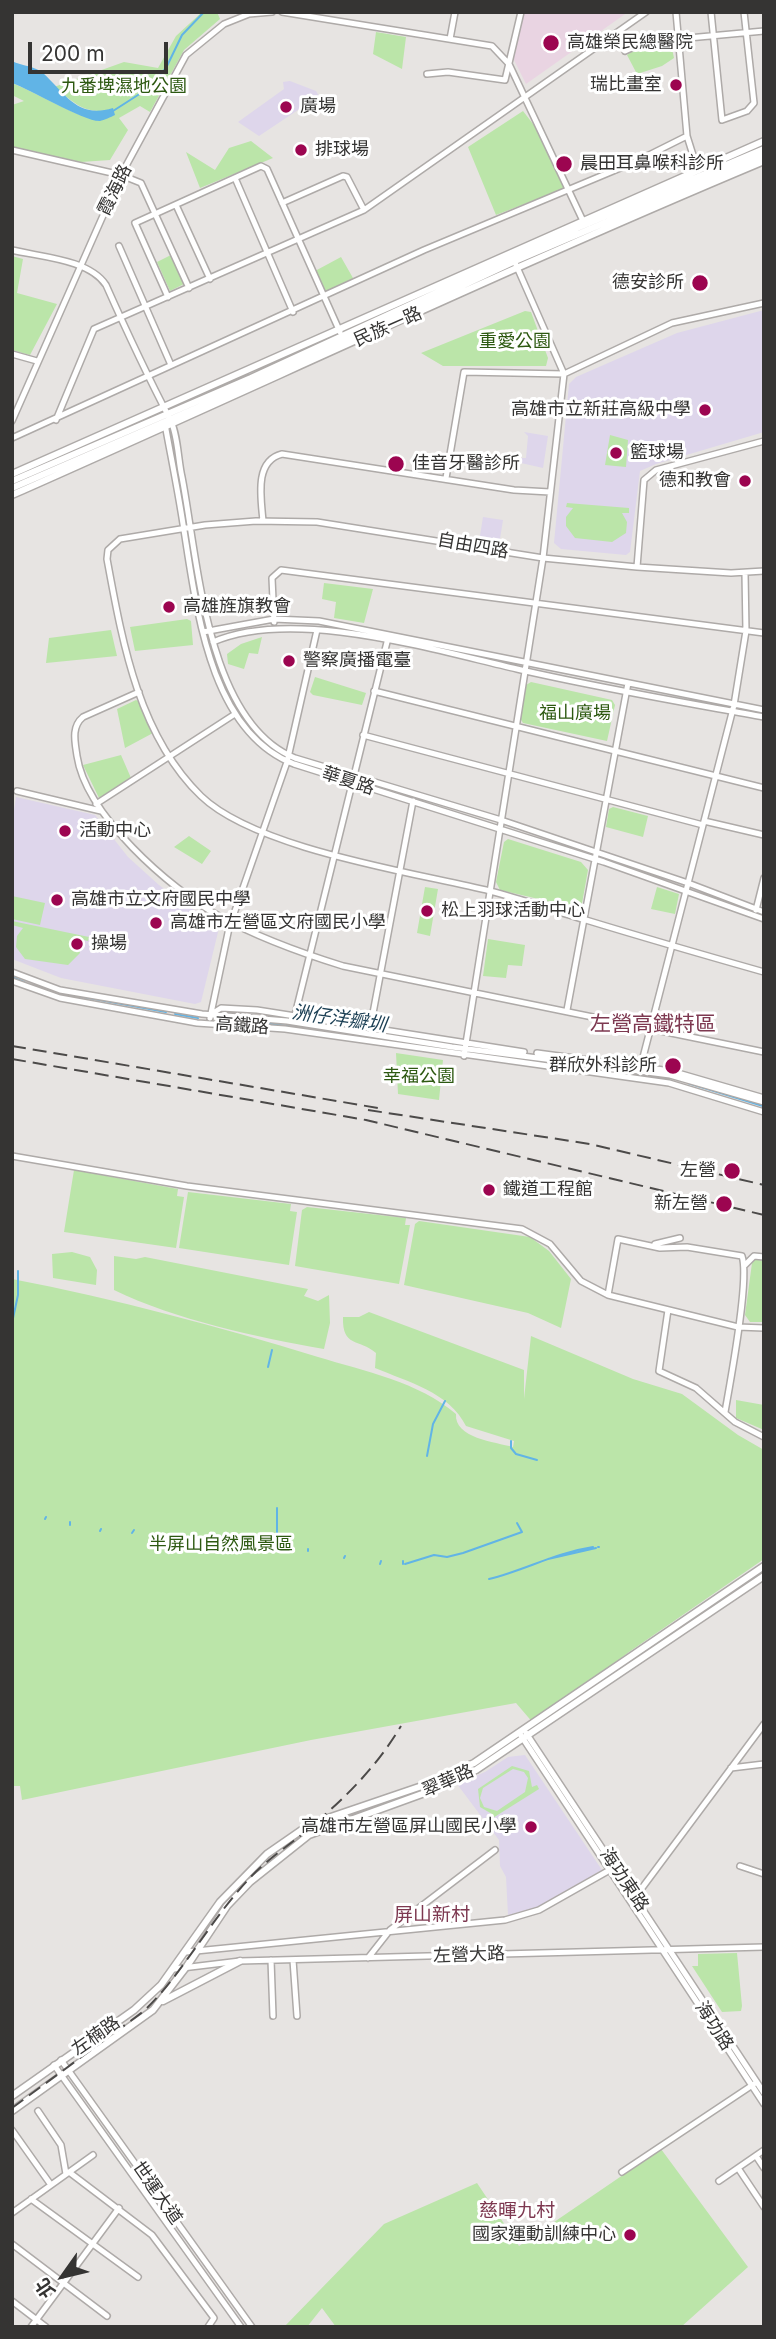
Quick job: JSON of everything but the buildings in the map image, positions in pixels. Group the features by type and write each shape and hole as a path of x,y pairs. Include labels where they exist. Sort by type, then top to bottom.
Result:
{"main road":[{"name":"民族一路","path":"701,179 764,141"},
{"name":"民族一路","path":"586,227 701,179 764,149"},
{"name":"民族一路","path":"12,488 586,227 764,155"},
{"name":"民族一路","path":"701,179 764,161"},
{"name":"民族一路","path":"12,495 340,331 514,259"},
{"name":"民族一路","path":"12,474 167,419"},
{"name":"民族一路","path":"12,481 167,419"},
{"name":"翠華路","path":"174,1969 220,1902 242,1876 306,1827 454,1773 524,1735 764,1566"},
{"name":"翠華路","path":"159,2003 227,1906 250,1882 309,1835 456,1780 764,1576"},
{"path":"159,2003 240,1961"},
{"name":"左楠路","path":"12,2096 134,2010 174,1969"},
{"name":"左楠路","path":"12,2111 159,2003"}],"street":[{"name":"霞海路","path":"12,421 121,175 192,48 224,24 250,14 272,12"},
{"path":"282,12 492,46 509,64 586,227"},
{"path":"450,39 455,12"},
{"path":"427,74 449,72 505,80 521,12"},
{"path":"56,420 94,329 364,210 646,12"},
{"path":"676,12 687,136 701,179"},
{"path":"711,12 722,120 747,111 754,103 744,12"},
{"path":"625,51 645,42 764,31"},
{"path":"12,438 324,296 687,136"},
{"path":"12,150 121,175 141,183 189,288"},
{"path":"168,297 135,223 261,166 267,169 340,331"},
{"path":"282,203 343,176 347,177 364,210"},
{"path":"235,178 293,312"},
{"path":"176,205 210,279"},
{"path":"119,246 171,365"},
{"path":"12,250 79,266 101,278 167,419"},
{"path":"464,1056 543,558 564,374 514,259"},
{"path":"446,478 464,372 564,374 672,323 764,303"},
{"path":"12,354 37,361"},
{"name":"華夏路","path":"167,419 192,527 211,629 230,688 243,712 265,740 288,758"},
{"name":"華夏路","path":"167,419 203,632 222,691 235,714 258,742 288,758 501,820 764,919"},
{"path":"637,567 644,480 656,470 764,441"},
{"path":"262,521 264,469 273,457 282,454 550,492"},
{"name":"自由四路","path":"139,692 119,626 108,550 120,539 184,528 262,521 333,523 543,558 637,567 745,573 764,571"},
{"path":"275,628 272,578 281,570 764,633"},
{"path":"637,1078 733,708 746,631 745,573"},
{"path":"203,632 274,619 319,621 628,682 764,717"},
{"path":"209,1024 232,922 288,758 319,621"},
{"path":"207,644 245,631 275,628 317,630 387,641 627,691 733,708 764,710"},
{"path":"295,1015 389,634"},
{"path":"566,1010 628,682"},
{"path":"374,691 764,788"},
{"path":"764,972 489,891 264,833 232,819 193,788 170,757 139,692 83,717 77,723 74,740 78,761 101,811 127,842 215,914 309,956 379,975 566,1010 764,1052"},
{"path":"96,804 235,714"},
{"path":"363,735 606,800 764,835"},
{"name":"華夏路","path":"352,778 413,801 499,828 688,883 764,912"},
{"path":"18,790 101,811"},
{"path":"370,1029 398,869 413,801"},
{"path":"756,910 764,878"},
{"name":"高鐵路","path":"12,972 60,990 210,1015 287,1021 640,1068 764,1100"},
{"name":"高鐵路","path":"12,981 60,998 209,1024 285,1029 683,1086 764,1112"},
{"name":"高鐵路","path":"210,1015 221,1008 295,1015 465,1046"},
{"path":"12,1156 191,1187 522,1229 551,1244 580,1281 608,1295 738,1326 764,1328"},
{"path":"608,1295 618,1239 655,1244 680,1238"},
{"path":"655,1244 660,1248 687,1247 739,1254 746,1265"},
{"path":"725,1412 746,1265 754,1256 764,1257"},
{"path":"667,1310 659,1371 696,1388 725,1412 764,1437"},
{"path":"631,1896 642,1888 764,1724"},
{"name":"海功東路","path":"524,1735 667,1949"},
{"path":"731,1768 764,1764"},
{"path":"368,1958 385,1934 495,1850"},
{"path":"740,1866 764,1874"},
{"path":"186,1952 477,1924 532,1912 613,1868"},
{"name":"左營大路","path":"174,1969 240,1961 764,1947"},
{"name":"海功路","path":"667,1949 755,2084 764,2104"},
{"path":"271,1960 273,2016"},
{"path":"293,1960 298,2016"},
{"name":"世運大道","path":"61,2060 252,2327"},
{"name":"世運大道","path":"54,2065 241,2327"},
{"path":"622,2172 755,2084"},
{"name":"海功路","path":"755,2084 764,2092"},
{"path":"38,2111 61,2145 67,2173 119,2208 152,2235 214,2318 208,2327"},
{"path":"12,2130 51,2185"},
{"path":"719,2181 764,2150"},
{"path":"12,2213 93,2155"},
{"path":"756,2156 764,2168"},
{"path":"738,2168 764,2207"},
{"path":"31,2199 138,2277"},
{"path":"31,2327 119,2208"},
{"path":"12,2244 107,2316"},
{"path":"12,2301 46,2327"}],"shaded area":[{"name":"高雄榮民總醫院","path":"524,12 628,12 526,84 513,58"},
{"path":"290,81 316,91 319,96 259,136 238,122 284,89 283,82"},
{"path":"764,310 764,432 640,471 630,552 626,555 561,549 554,543 569,384 576,377 677,333"},
{"path":"524,432 548,436 543,468 521,463 520,458 526,458 528,436"},
{"path":"483,517 503,520 499,545 479,542"},
{"path":"16,797 95,815 128,857 159,885 187,906 220,924 201,1002 195,1004 61,978 12,959 12,824"},
{"name":"高雄市左營區屏山國民小學","path":"525,1755 602,1870 538,1907 508,1915 506,1877 500,1866 499,1840 457,1784 485,1772 508,1757"}],"green space":[{"name":"九番埤濕地公園","path":"202,12 217,12 220,19 184,50 150,112 140,106 119,118 128,130 110,160 81,162 12,147 12,105 24,101 12,95 12,83 99,121 113,109 95,111 81,107 54,87 124,62 158,68 176,36"},
{"path":"376,32 406,37 402,69 373,54"},
{"path":"671,44 674,58 662,66 637,74 627,55 639,47"},
{"path":"523,111 540,133 566,188 496,215 468,147"},
{"path":"251,141 273,158 200,188 186,152 215,170 229,148"},
{"path":"173,254 186,283 170,291 157,262"},
{"path":"12,256 23,259 17,293 57,304 30,355 12,350"},
{"path":"341,257 353,278 329,292 324,291 315,271"},
{"name":"重愛公園","path":"525,311 531,312 548,358 546,366 443,366 421,353"},
{"name":"籃球場","path":"610,435 628,440 626,467 605,465"},
{"path":"567,503 629,508 629,513 622,513 627,522 626,533 612,542 575,538 566,526 566,517 573,508 566,507"},
{"path":"324,583 373,589 364,623 334,618 336,602 322,599"},
{"path":"187,619 191,621 193,645 135,651 130,627"},
{"path":"111,630 117,656 46,663 49,638"},
{"path":"262,637 258,654 249,653 244,669 228,664 227,654 241,644"},
{"path":"315,677 366,693 362,705 313,695 310,692"},
{"name":"福山廣場","path":"531,682 612,700 615,705 607,741 523,723 520,718 526,685"},
{"path":"136,700 140,702 153,733 125,748 117,709"},
{"path":"121,755 131,778 99,798 83,765"},
{"path":"613,807 648,816 643,837 606,827 609,809"},
{"path":"189,836 211,851 202,864 174,847"},
{"path":"508,839 581,862 588,870 581,909 500,890 496,882 504,842"},
{"name":"松上羽球活動中心","path":"425,887 438,889 430,936 417,933"},
{"path":"657,887 679,894 675,914 651,909"},
{"path":"12,896 45,903 40,925 12,919"},
{"path":"12,921 89,937 88,941 79,939 80,953 68,965 25,959 16,947 17,936 23,928 12,925"},
{"path":"488,939 525,945 522,966 508,965 506,978 483,976"},
{"name":"幸福公園","path":"396,1053 443,1060 439,1100 398,1094"},
{"path":"74,1170 178,1189 177,1196 184,1197 176,1248 64,1232"},
{"path":"188,1192 291,1204 290,1211 297,1212 289,1265 179,1248"},
{"path":"307,1207 406,1218 405,1225 410,1225 399,1284 295,1266 302,1210"},
{"path":"419,1221 530,1237 549,1251 571,1279 561,1328 528,1313 404,1285 415,1224"},
{"path":"72,1252 90,1257 97,1270 96,1285 53,1278 52,1254"},
{"path":"114,1256 136,1259 145,1257 308,1289 304,1296 318,1301 329,1295 330,1323 324,1349 217,1326 138,1301 114,1290"},
{"path":"755,1259 764,1261 764,1322 750,1322 745,1315 752,1263"},
{"name":"半屏山自然風景區","path":"12,1279 166,1314 390,1379 441,1403 456,1414 457,1422 468,1434 513,1447 514,1441 466,1426 459,1414 426,1389 375,1368 376,1353 345,1334 343,1317 359,1317 369,1312 524,1370 524,1399 531,1336 633,1379 682,1394 738,1435 764,1450 764,1559 629,1652 534,1724 516,1703 311,1740 22,1800 20,1786 12,1786"},
{"path":"736,1400 764,1405 764,1430 736,1418"},
{"path":"512,1766 529,1771 532,1787 537,1785 539,1789 488,1821 486,1818 492,1814 480,1807 478,1789","holes":["513,1769 524,1772 528,1778 525,1792 497,1811 484,1807 480,1798 483,1788"]},
{"path":"737,1953 741,2011 722,2012 692,1966 698,1966 698,1954"},
{"name":"國家運動訓練中心","path":"661,2149 748,2267 681,2327 336,2327 322,2308 307,2327 284,2327 384,2224 477,2183 519,2246"}],"water":[{"path":"12,61 40,71 73,103 90,110 113,108 115,115 100,121 93,120 12,83"}],"waterway":[{"path":"113,111 152,86 167,66 182,35 204,12"},
{"name":"洲仔洋瓣圳","path":"12,977 24,982"},
{"name":"洲仔洋瓣圳","path":"45,990 166,1012"},
{"name":"洲仔洋瓣圳","path":"175,1014 198,1018"},
{"name":"洲仔洋瓣圳","path":"224,1021 266,1023 334,1033"},
{"name":"洲仔洋瓣圳","path":"440,1048 449,1049"},
{"name":"洲仔洋瓣圳","path":"610,1070 625,1072"},
{"name":"洲仔洋瓣圳","path":"688,1083 763,1106"},
{"path":"12,1323 18,1295 18,1271"},
{"path":"268,1367 272,1350"},
{"path":"427,1456 433,1424 445,1401"},
{"path":"511,1441 511,1448 516,1454 537,1460"},
{"path":"277,1508 277,1550"},
{"path":"405,1564 434,1555 447,1557 463,1553 522,1532 517,1523"},
{"path":"489,1579 566,1553 593,1547"},
{"path":"548,1559 596,1548"}],"railway":[{"path":"12,1046 378,1108"},
{"path":"12,1059 366,1120 764,1215"},
{"path":"368,1110 590,1144 764,1185"},
{"path":"12,2108 144,2011 172,1980 220,1913 247,1881 342,1799 368,1772 401,1726"}],"place":[{"name":"高雄榮民總醫院","path":"551,43"},
{"name":"瑞比畫室","path":"676,85"},
{"name":"廣場","path":"286,107"},
{"name":"排球場","path":"301,150"},
{"name":"晨田耳鼻喉科診所","path":"564,164"},
{"name":"德安診所","path":"700,283"},
{"name":"高雄市立新莊高級中學","path":"705,410"},
{"name":"籃球場","path":"616,453"},
{"name":"佳音牙醫診所","path":"396,464"},
{"name":"德和教會","path":"745,481"},
{"name":"高雄旌旗教會","path":"169,607"},
{"name":"警察廣播電臺","path":"289,661"},
{"name":"活動中心","path":"65,831"},
{"name":"高雄市立文府國民中學","path":"57,900"},
{"name":"松上羽球活動中心","path":"427,911"},
{"name":"高雄市左營區文府國民小學","path":"156,923"},
{"name":"操場","path":"77,944"},
{"name":"群欣外科診所","path":"673,1066"},
{"name":"左營","path":"732,1171"},
{"name":"鐵道工程館","path":"489,1190"},
{"name":"新左營","path":"724,1204"},
{"name":"高雄市左營區屏山國民小學","path":"531,1827"},
{"name":"國家運動訓練中心","path":"630,2235"}],"district":[{"name":"左營高鐵特區","path":"653,1025"},
{"name":"屏山新村","path":"432,1915"},
{"name":"慈暉九村","path":"517,2211"}]}
